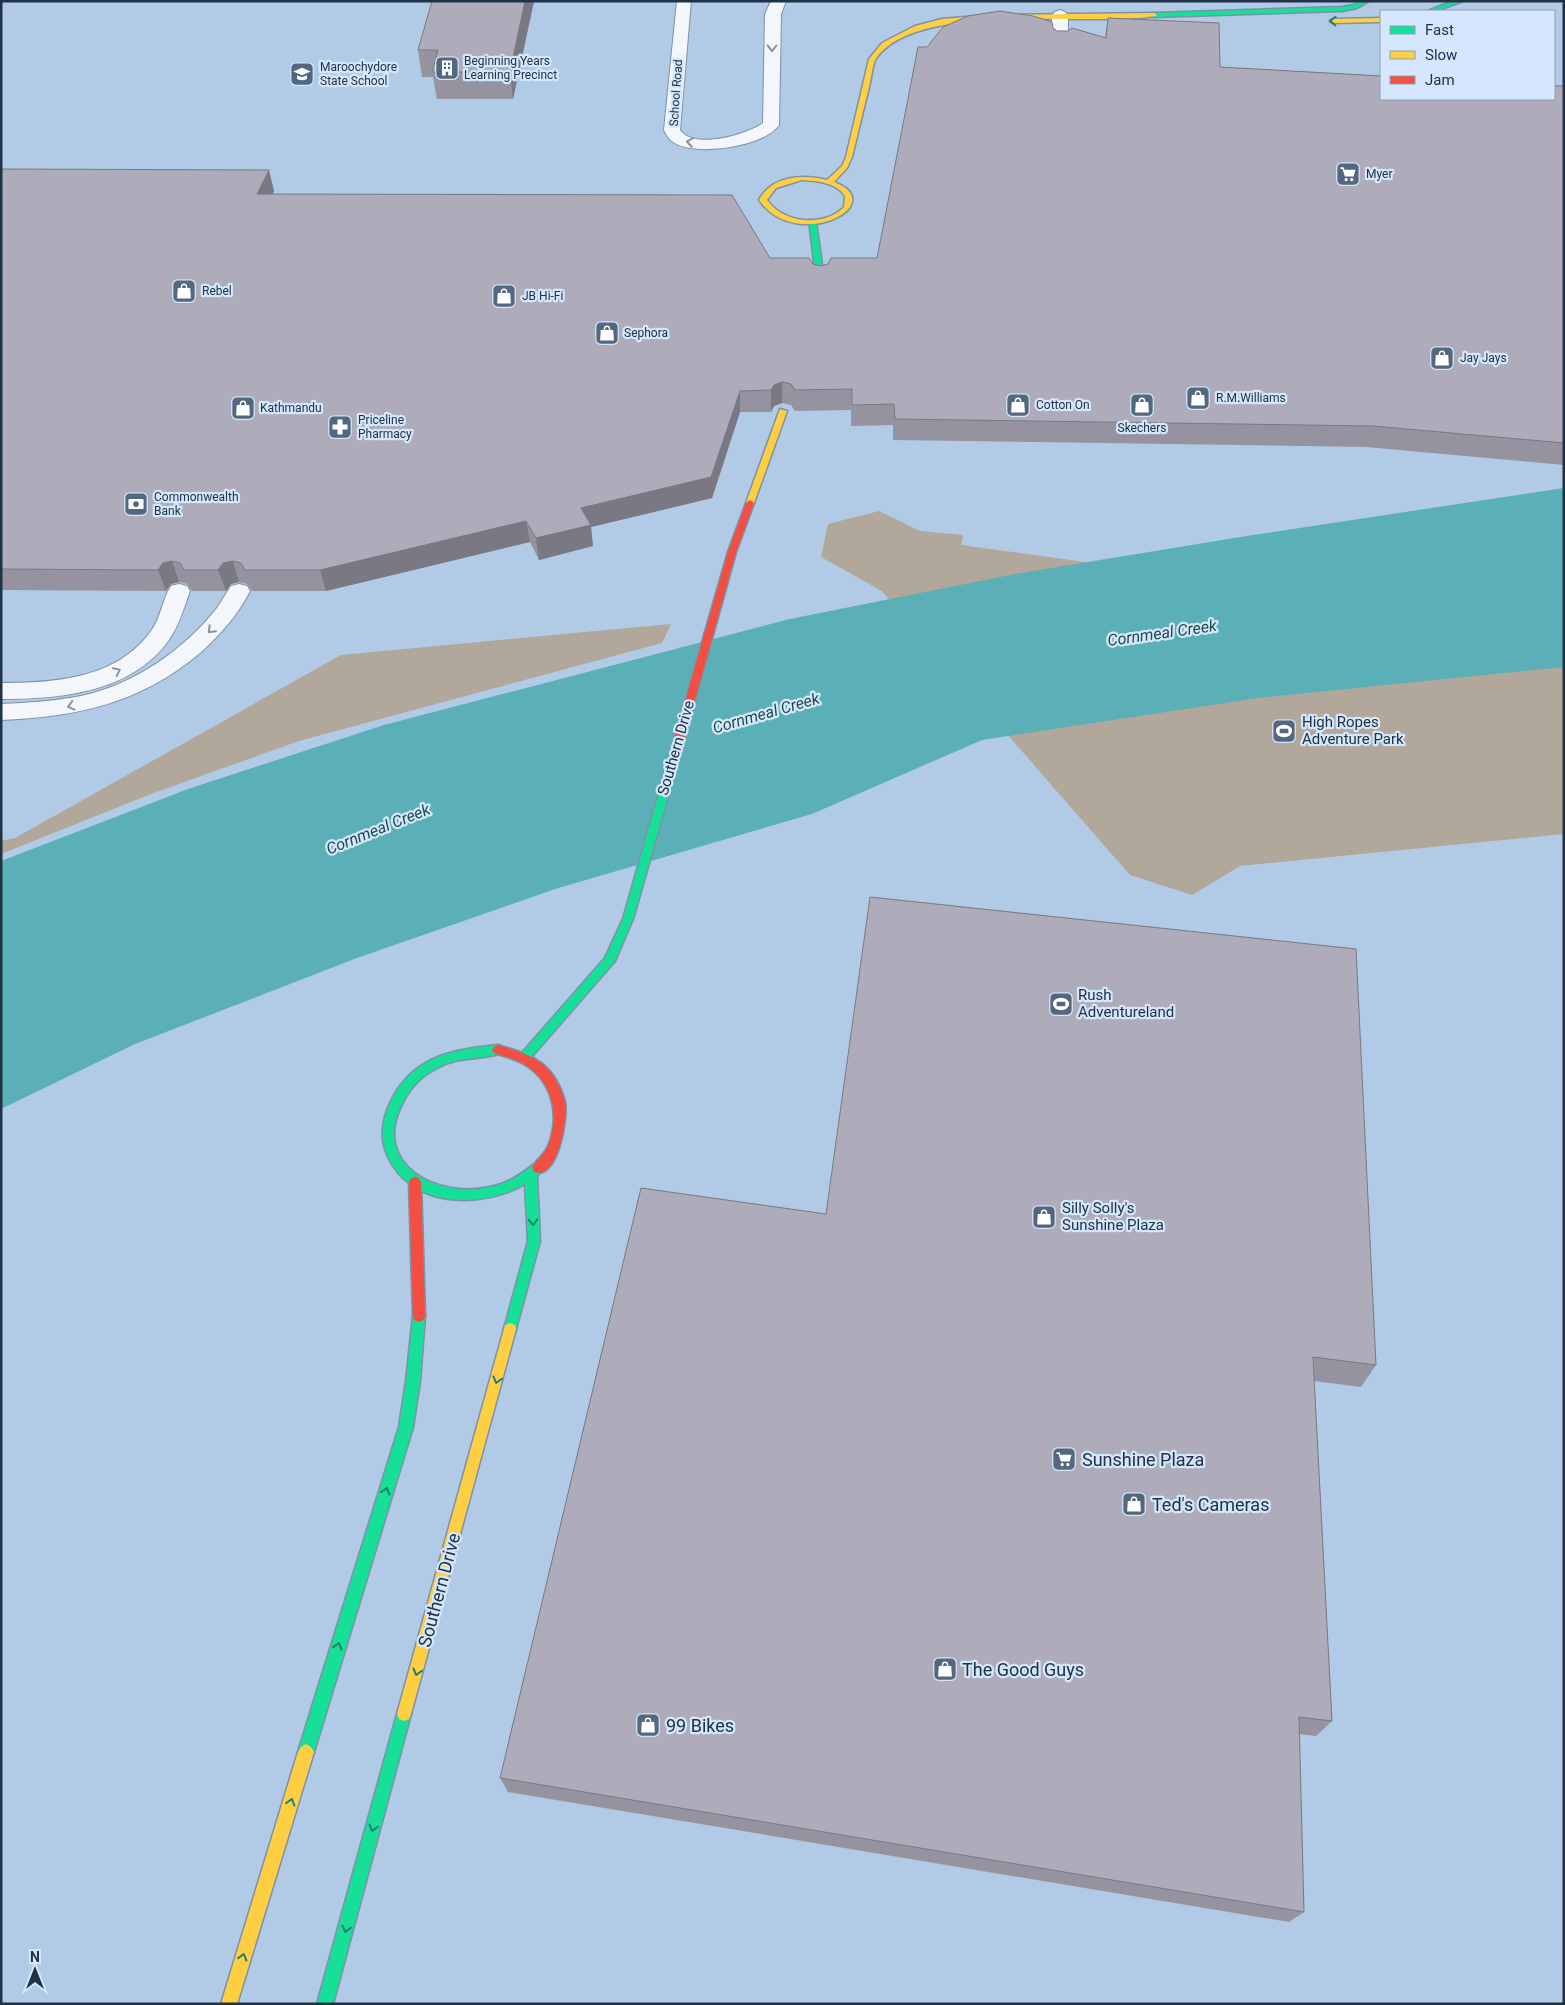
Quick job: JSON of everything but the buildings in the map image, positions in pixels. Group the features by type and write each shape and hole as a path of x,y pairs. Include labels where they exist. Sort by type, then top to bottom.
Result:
{"street":[{"path":"830,182 845,167 857,125 868,68 872,59 884,44 917,27 942,21 974,17 1225,14 1342,9 1355,7 1366,1"},
{"path":"1434,10 1460,1"},
{"path":"1225,14 1330,21 1380,20"},
{"path":"816,179 830,182 843,189 849,196 849,203 845,210 837,216 812,222 798,222 774,215 763,204 763,196 776,184 788,180 816,179"},
{"path":"812,222 820,279"},
{"name":"Southern Drive","path":"524,1058 610,961 628,918 732,552 783,411"},
{"path":"498,1050 524,1058 543,1072 556,1089 562,1110 559,1132 549,1154 531,1174 510,1187 485,1194 460,1196 436,1192 416,1182 397,1164 387,1141 388,1117 398,1093 416,1073 441,1059 469,1051 498,1050"},
{"name":"Southern Drive","path":"325,2004 534,1241 531,1174"},
{"path":"229,2004 406,1427 419,1320 416,1182"}],"lane":[{"name":"School Road","path":"684,1 672,130 675,137 680,141 708,144 749,138 765,131 771,125 773,14 775,6 779,1"},
{"path":"1060,15 1060,46"},
{"path":"1,691 57,690 120,671 143,654 161,635 179,591"},
{"path":"1,712 64,708 126,690 151,678 179,660 210,630 230,609 239,591"}],"shaded area":[{"name":"High Ropes Adventure Park","path":"879,511 920,531 963,535 961,545 1564,628 1564,834 1240,866 1192,895 1130,875 882,591 821,557 828,524"},
{"path":"671,624 662,643 299,741 151,794 1,854 1,841 15,838 341,655"}],"water":[{"name":"Cornmeal Creek","path":"1564,488 1564,667 1258,698 982,740 812,814 555,889 357,958 135,1044 1,1109 1,861 188,789 384,725 790,619 1015,574 1253,535"}],"traffic: fast":[{"path":"1154,15 1342,9 1355,7 1366,1"},
{"path":"1434,10 1460,1"},
{"path":"812,222 820,279"},
{"path":"524,1058 609,961 628,919 669,775"},
{"path":"498,1050 481,1051 449,1058 422,1070 411,1080 401,1093 391,1114 388,1126 390,1149 400,1168 412,1179 426,1187 457,1195 490,1193 514,1184 538,1168"},
{"path":"510,1329 534,1241 531,1174"},
{"path":"306,1752 406,1427 413,1381 419,1316"},
{"path":"325,2004 404,1714"}],"traffic: slow":[{"path":"829,182 845,167 849,157 872,59 884,44 917,27 942,21 990,17 1154,15"},
{"path":"1333,21 1380,20"},
{"path":"802,178 824,181 839,186 849,196 847,207 842,212 822,221 799,222 777,215 763,200 769,190 779,184 802,178"},
{"path":"750,503 783,411"},
{"path":"404,1714 510,1329"},
{"path":"229,2004 306,1752"}],"traffic: jam":[{"path":"669,775 732,552 750,503"},
{"path":"498,1050 520,1057 537,1066 545,1074 556,1092 560,1114 557,1136 550,1154 538,1168"},
{"path":"415,1182 419,1316"}],"place":[{"name":"Beginning Years Learning Precinct","path":"447,68"},
{"name":"Maroochydore State School","path":"302,74"},
{"name":"Myer","path":"1348,174"},
{"name":"Rebel","path":"184,291"},
{"name":"JB Hi-Fi","path":"504,296"},
{"name":"Sephora","path":"607,333"},
{"name":"Jay Jays","path":"1442,358"},
{"name":"R.M.Williams","path":"1198,398"},
{"name":"Cotton On","path":"1018,405"},
{"name":"Skechers","path":"1142,405"},
{"name":"Kathmandu","path":"243,408"},
{"name":"Priceline Pharmacy","path":"340,427"},
{"name":"Commonwealth Bank","path":"136,504"},
{"name":"High Ropes Adventure Park","path":"1284,731"},
{"name":"Rush Adventureland","path":"1061,1004"},
{"name":"Silly Solly's Sunshine Plaza","path":"1044,1217"},
{"name":"Sunshine Plaza","path":"1064,1459"},
{"name":"Ted's Cameras","path":"1134,1504"},
{"name":"The Good Guys","path":"945,1669"},
{"name":"99 Bikes","path":"648,1725"}]}
